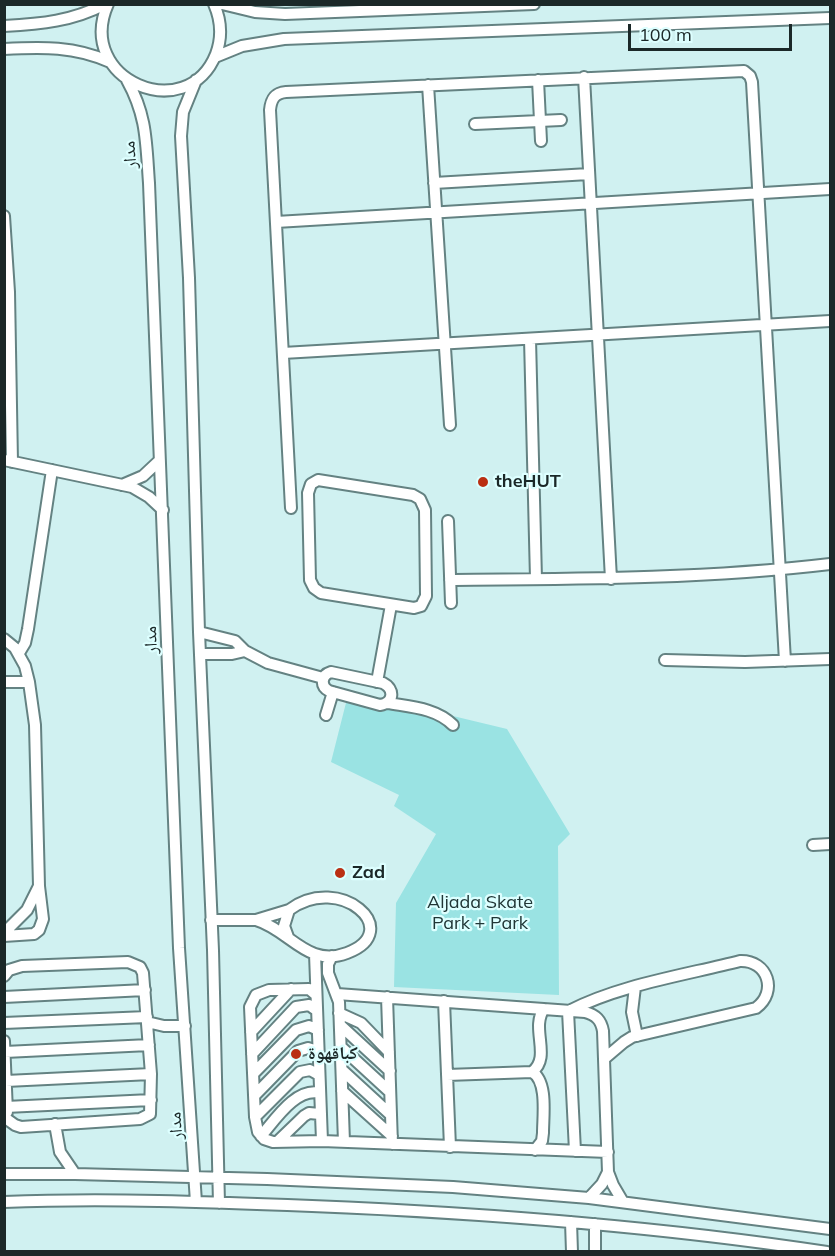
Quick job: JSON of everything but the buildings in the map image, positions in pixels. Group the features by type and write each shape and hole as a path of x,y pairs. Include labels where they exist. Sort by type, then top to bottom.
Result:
{"street":[{"path":"4,26 55,22 82,15 107,4"},
{"path":"107,4 102,20 102,37 110,62"},
{"path":"4,49 61,48 86,52 110,62 127,80 143,88 161,91 180,88 196,80 210,66 215,57 220,29 214,4"},
{"path":"222,4 240,10 270,14 372,8 534,4"},
{"path":"215,57 249,45 284,39 831,18"},
{"path":"291,508 270,110 272,100 276,95 286,92 741,70 746,72 752,82 785,661"},
{"path":"584,77 611,579"},
{"name":"مدار","path":"127,80 141,110 146,135 179,948 196,1202"},
{"path":"196,80 183,112 181,136 189,278 219,1203"},
{"path":"538,80 541,141"},
{"path":"428,85 450,425"},
{"path":"475,124 561,120"},
{"path":"434,183 589,174"},
{"path":"276,222 831,189"},
{"path":"4,216 9,292 8,461 141,491 163,510"},
{"path":"283,353 831,321"},
{"path":"531,339 536,579"},
{"path":"122,485 143,476 159,462"},
{"path":"19,653 25,643 28,629 52,470"},
{"path":"323,480 413,495 422,502 426,600 418,608 392,605 321,593 314,588 310,580 308,488 314,481 323,480"},
{"path":"448,520 451,603"},
{"path":"450,580 611,579 780,570 831,564"},
{"path":"377,681 392,605"},
{"path":"199,632 235,641 245,651 268,663 323,678"},
{"path":"4,639 19,653 29,682 35,725 39,886 43,919 39,930 27,935 4,935"},
{"path":"200,654 232,654 245,651"},
{"path":"665,660 831,659"},
{"path":"323,678 331,672 377,681 390,687 392,696 388,703"},
{"path":"323,678 323,687 333,693 376,704 388,703 433,711 441,714 453,725"},
{"path":"4,682 29,682"},
{"path":"326,715 333,693"},
{"path":"813,845 831,844"},
{"path":"4,935 27,910 39,886"},
{"path":"210,920 256,920 270,924 297,946 315,954 332,956 352,951 366,941 370,926 363,912 350,903 327,897 303,902 289,910 256,920"},
{"path":"288,937 284,926 289,910"},
{"path":"315,954 322,1141"},
{"path":"332,956 328,964 328,973 337,994 340,1019 344,1142"},
{"path":"568,1011 635,987 746,961 760,968 767,976 769,987 764,1001 751,1010 637,1036 624,1042 604,1059"},
{"path":"4,976 9,970 22,966 128,962 140,967 145,990 151,1074 150,1114 140,1119 21,1127 6,1123 4,1041"},
{"path":"635,987 632,1012 637,1036"},
{"path":"251,1032 291,989"},
{"path":"316,995 309,989 269,990 256,995 252,1000 250,1007 255,1117 261,1136 268,1141 392,1140 450,1147 608,1152"},
{"path":"4,997 145,990"},
{"path":"337,994 568,1011 591,1014 600,1020 603,1031 608,1172 623,1202"},
{"path":"387,997 392,1140"},
{"path":"444,1001 450,1147"},
{"path":"252,1054 296,1007 309,1005 316,1010"},
{"path":"447,1075 532,1072 538,1067 540,1060 539,1021 544,1009"},
{"path":"568,1011 575,1151"},
{"path":"340,1019 361,1023 389,1052"},
{"path":"340,1019 390,1071"},
{"path":"4,1023 147,1020 164,1026 185,1026"},
{"path":"253,1074 296,1030 309,1026 318,1030"},
{"path":"5,1052 148,1045"},
{"path":"341,1047 390,1092"},
{"path":"254,1096 298,1051 308,1048 318,1051"},
{"path":"255,1117 300,1072 310,1070 319,1075"},
{"path":"342,1070 391,1115"},
{"path":"532,1072 540,1079 542,1085 543,1137 535,1150"},
{"path":"6,1081 151,1074"},
{"path":"342,1091 392,1140"},
{"path":"261,1136 299,1096 309,1092 320,1093"},
{"path":"6,1107 151,1100"},
{"path":"277,1142 304,1116 309,1113 320,1114"},
{"path":"55,1124 60,1152 75,1174"},
{"path":"589,1198 602,1184 608,1172"},
{"path":"4,1174 196,1177 453,1187 589,1198 831,1229"},
{"path":"4,1202 196,1202 446,1212 648,1228 827,1251"},
{"path":"571,1222 572,1251"},
{"path":"595,1224 595,1251"}],"green space":[{"name":"Aljada Skate Park + Park","path":"349,691 507,729 570,834 558,846 559,995 394,987 396,903 436,834 394,806 399,795 331,762"}],"place":[{"name":"theHUT","path":"483,482"},
{"name":"Zad","path":"340,873"},
{"name":"كباقهوة","path":"296,1054"}]}
